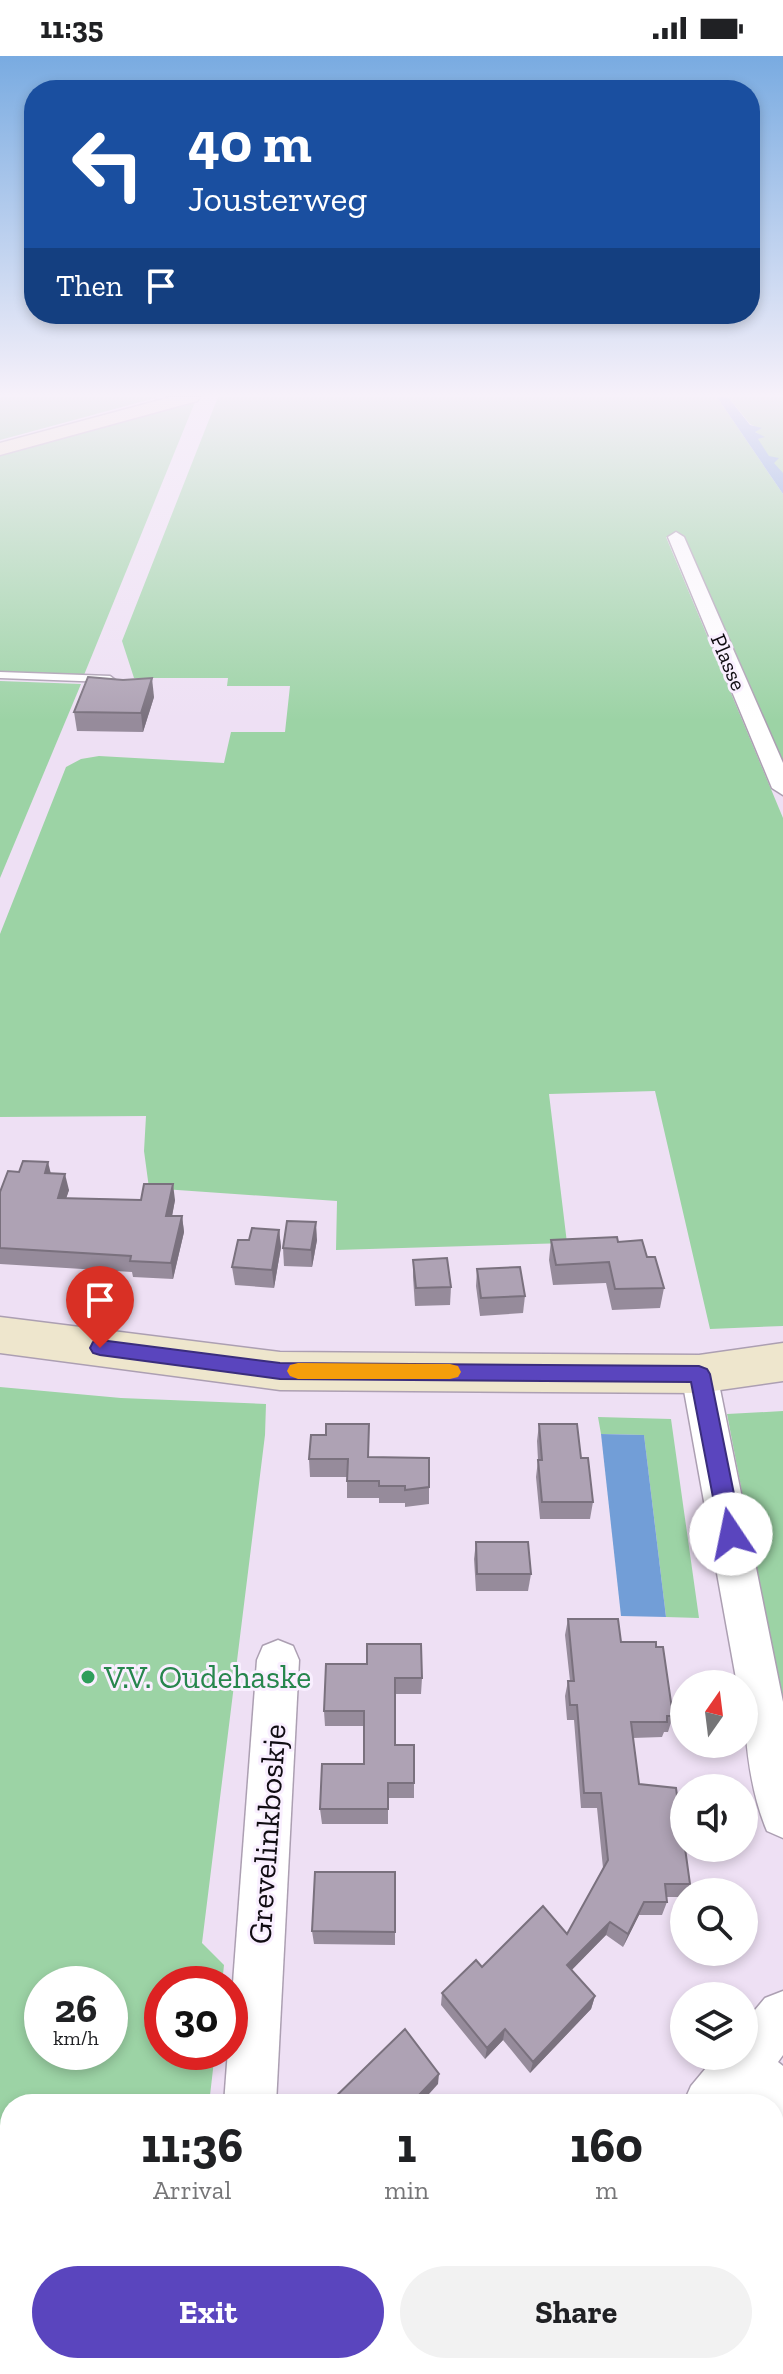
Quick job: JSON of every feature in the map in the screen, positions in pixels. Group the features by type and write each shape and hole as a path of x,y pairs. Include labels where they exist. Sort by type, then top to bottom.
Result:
{"street":[{"name":"Plasse","path":"676,537 783,788"},
{"path":"0,1335 280,1371 699,1374 783,1362"},
{"path":"699,1374 783,1815"},
{"name":"Grevelinkboskje","path":"251,2094 278,1660"},
{"path":"758,2045 783,2016"},
{"path":"717,2094 737,2070"},
{"path":"749,2070 775,2094"}],"lane":[{"path":"0,675 110,679 129,694"}],"green space":[{"path":"0,505 153,505 84,675 0,672"},
{"path":"175,505 783,505 783,771 681,537 666,537 783,818 783,1326 710,1329 655,1091 549,1094 567,1243 336,1250 337,1201 149,1188 144,1151 146,1116 0,1117 0,934 66,767 81,759 99,756 224,763 231,732 285,732 290,686 227,686 228,678 134,678 122,641"},
{"path":"0,681 81,684 0,878"},
{"path":"0,1387 121,1398 266,1404 265,1435 202,1943 224,1965 144,1966 144,2070 213,2070 210,2094 0,2094"},
{"path":"783,1411 783,1706 727,1414"},
{"path":"598,1417 671,1419 699,1618 666,1617 644,1435 601,1434"}],"water":[{"path":"601,1434 644,1435 666,1617 621,1616"}],"building":[{"path":"88,677 123,680 152,678 141,713 74,712"},
{"path":"23,1161 48,1162 45,1173 65,1174 58,1198 141,1200 144,1184 173,1184 166,1216 182,1216 171,1263 130,1261 131,1256 0,1248 0,1192 8,1171 19,1172"},
{"path":"287,1221 316,1222 311,1250 283,1248"},
{"path":"252,1228 279,1230 272,1270 232,1267 238,1240 249,1240"},
{"path":"617,1237 618,1242 642,1240 647,1257 655,1257 664,1288 615,1289 609,1262 556,1265 551,1240"},
{"path":"447,1258 451,1287 416,1288 413,1260"},
{"path":"520,1267 525,1296 481,1298 477,1269"},
{"path":"326,1424 369,1424 368,1457 429,1458 429,1487 405,1490 405,1486 379,1486 379,1481 347,1481 348,1459 309,1459 311,1435 326,1435"},
{"path":"539,1424 577,1424 581,1458 588,1458 593,1502 542,1502"},
{"path":"476,1542 528,1542 531,1574 477,1574"},
{"path":"568,1619 618,1619 621,1642 656,1642 656,1647 663,1647 670,1716 667,1716 667,1722 631,1722 639,1784 670,1787 670,1862 687,1862 689,1878 670,1878 670,1884 665,1884 667,1902 644,1902 628,1934 610,1922 567,1965 595,1996 533,2062 505,2029 487,2048 442,1993 476,1960 482,1967 543,1906 567,1934 608,1860 601,1793 584,1793 577,1705 570,1705 568,1681 574,1681"},
{"path":"367,1644 421,1644 422,1678 395,1678 395,1745 414,1745 414,1783 388,1783 388,1809 320,1809 322,1764 364,1764 364,1711 324,1711 326,1664 367,1664"},
{"path":"315,1872 395,1872 395,1932 312,1931"},
{"path":"405,2029 439,2074 420,2094 338,2094"}],"slow traffic":[{"path":"298,1371 450,1372"}],"place":[{"name":"V.V. Oudehaske","path":"88,1677"}],"route":[{"path":"100,1348 280,1371 699,1374 731,1534"}]}
